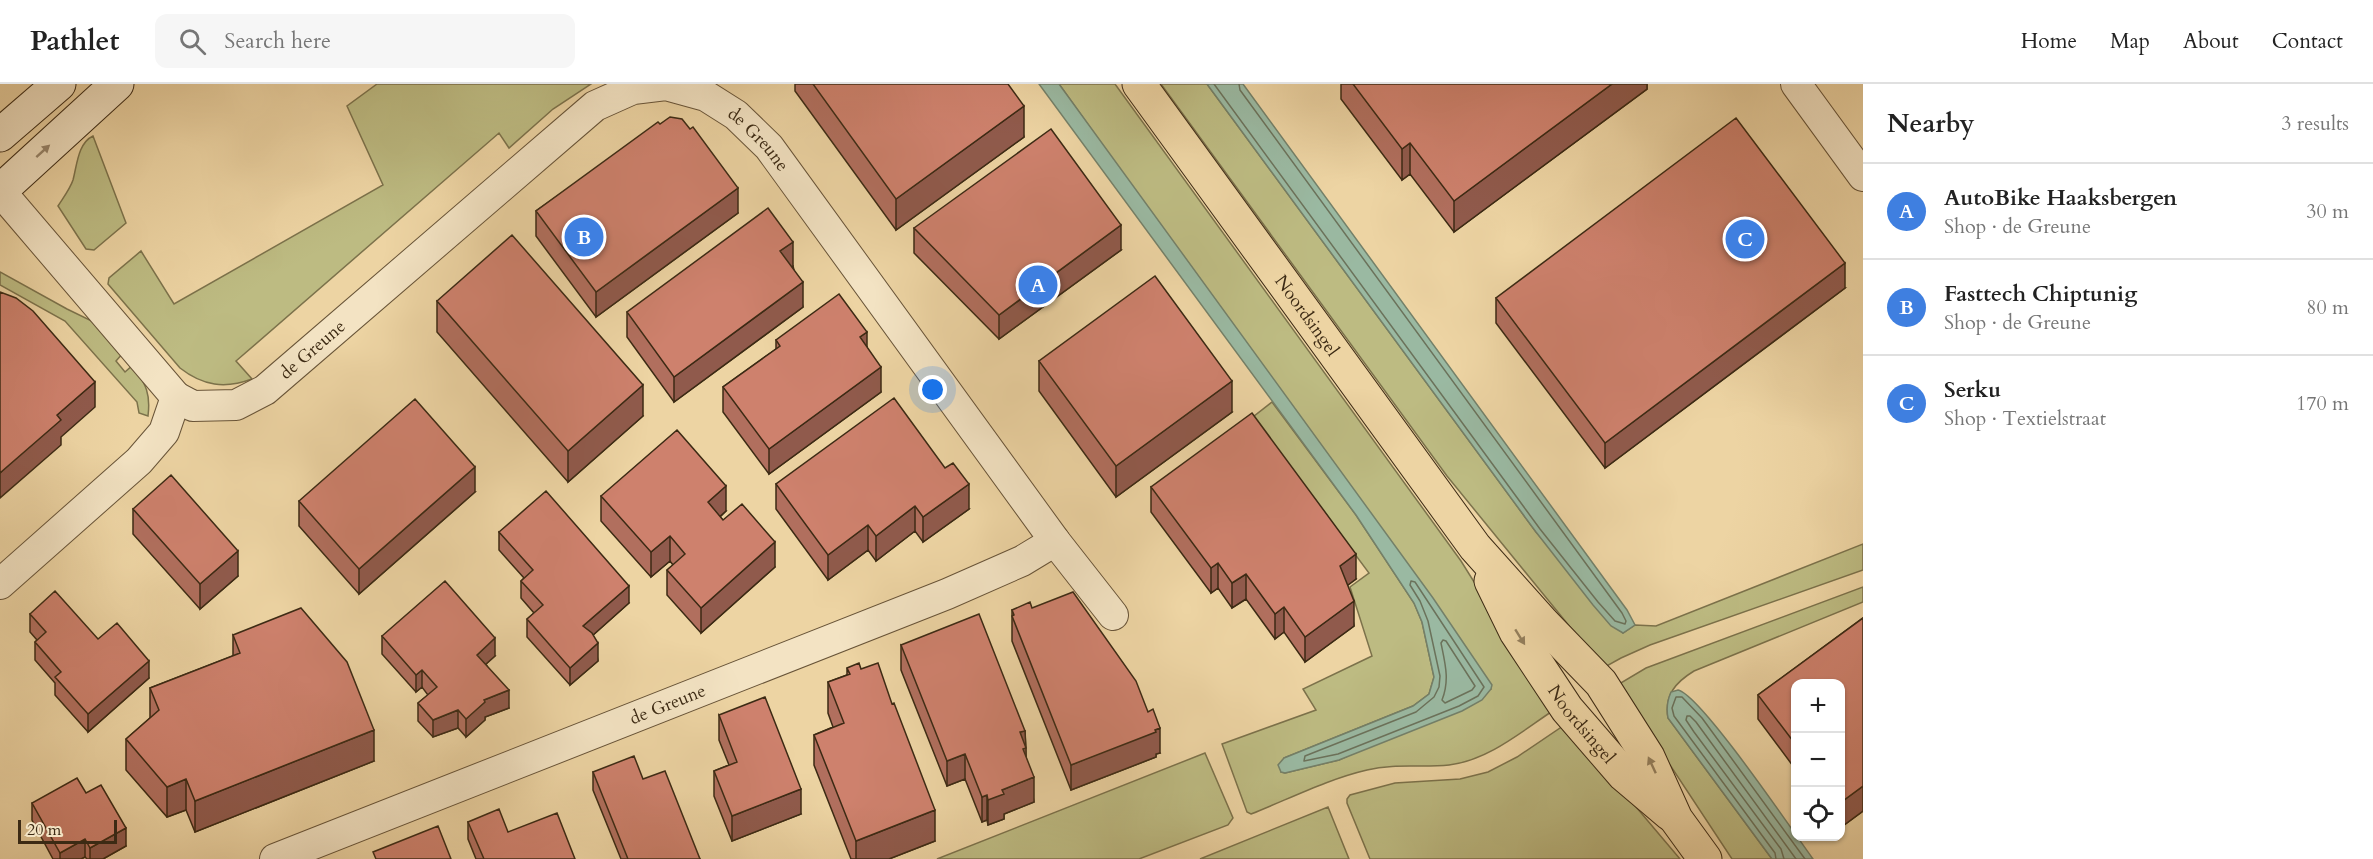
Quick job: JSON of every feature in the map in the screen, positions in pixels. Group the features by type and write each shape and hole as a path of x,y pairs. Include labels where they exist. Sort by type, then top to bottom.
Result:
{"main road":[{"path":"0,135 59,84"},
{"path":"0,191 117,84"},
{"name":"Noordsingel","path":"1139,84 1475,547 1516,632 1567,709 1624,775 1676,819 1706,859"}],"street":[{"path":"1796,84 1863,176"},
{"name":"de Greune","path":"176,397 193,406 236,405 265,390 595,106 633,89 666,85 706,96 736,115 769,147 1055,541 1113,615"},
{"path":"0,191 176,397 164,432 139,461 0,584"},
{"name":"de Greune","path":"275,859 946,594 1022,561 1055,541"}],"shaded area":[{"path":"377,84 591,84 553,109 509,148 499,133 236,361 252,379 233,384 214,384 197,379 180,368 108,284 109,278 141,251 174,304 383,185 347,106"},
{"path":"1059,84 1115,84 1461,561 1554,710 1504,744 1464,762 1439,766 1388,767 1367,770 1323,784 1251,814 1247,812 1222,744 1316,710 1303,689 1372,656 1350,587 1369,573 1253,417 1272,402 1356,515 1414,603 1422,622 1434,677 1429,694 1413,706 1284,758 1281,772 1339,760 1491,689"},
{"path":"1161,84 1207,84 1536,532 1623,633 1635,625 1656,626 1863,544 1863,570 1650,645 1605,667 1601,665 1447,476"},
{"path":"93,136 126,223 94,250 86,249 58,206 72,183 81,149"},
{"path":"0,272 96,323 124,352 116,361 125,372 133,365 141,378 148,394 148,416 139,413 137,402 65,321 0,285"},
{"path":"1863,587 1863,602 1694,671 1677,685 1670,696 1668,718 1772,859 1732,859 1618,686 1646,668"},
{"path":"1566,724 1680,859 1370,859 1347,803 1350,795 1395,783 1460,779 1488,772 1517,757"},
{"path":"1205,753 1233,818 1228,825 1139,859 937,859"},
{"path":"1328,807 1349,859 1200,859"}],"water":[{"path":"1039,84 1059,84 1433,598 1492,685 1482,700 1462,711 1339,760 1281,772 1278,765 1284,758 1413,706 1429,694 1434,677 1422,622 1414,603 1356,515"},
{"path":"1207,84 1243,84 1627,610 1635,625 1623,633 1611,626 1593,605 1536,532"},
{"path":"1678,690 1690,698 1706,715 1791,828 1791,841 1800,841 1813,859 1772,859 1668,718 1667,708 1671,692"}],"building":[{"path":"813,84 1008,84 1024,106 896,199"},
{"path":"1353,84 1612,84 1454,201 1410,143 1402,149"},
{"path":"670,117 682,119 690,129 693,127 738,188 596,292 536,211 658,122 660,124"},
{"path":"1736,118 1845,263 1605,443 1496,298"},
{"path":"1051,129 1121,225 999,315 914,228"},
{"path":"768,208 793,242 780,251 803,282 674,377 627,312"},
{"path":"512,235 643,385 568,451 437,301"},
{"path":"1155,276 1232,381 1116,466 1039,361"},
{"path":"0,292 16,298 33,311 95,382 57,415 61,420 0,473"},
{"path":"839,294 867,332 860,337 881,367 769,449 723,387 780,346 776,340"},
{"path":"894,398 945,468 953,463 969,484 923,517 915,506 876,536 868,525 828,555 776,484"},
{"path":"415,399 475,467 359,569 299,501"},
{"path":"1252,413 1356,554 1340,566 1354,601 1305,637 1284,607 1275,614 1246,574 1232,583 1218,563 1211,568 1151,487"},
{"path":"677,430 726,486 708,502 723,520 742,504 775,542 701,608 667,570 685,554 670,536 651,552 601,496"},
{"path":"171,475 238,551 200,584 133,509"},
{"path":"546,491 629,586 583,626 592,633 598,643 570,668 527,619 543,605 521,581 533,570 499,532"},
{"path":"445,581 495,638 477,655 509,690 484,700 485,702 466,719 458,710 433,720 418,703 437,687 422,670 416,675 382,636"},
{"path":"55,591 98,639 117,623 149,661 88,714 55,677 61,672 35,642 46,632 30,614"},
{"path":"1073,592 1136,681 1148,712 1153,709 1160,728 1155,730 1156,732 1071,765 1012,616 1014,615 1012,610 1030,602 1032,608"},
{"path":"301,608 347,662 374,730 195,801 186,779 167,787 126,739 159,710 150,688 240,653 233,635"},
{"path":"979,614 1025,731 1020,732 1026,748 1023,749 1034,777 1002,790 1004,794 988,800 987,795 982,797 965,754 947,761 901,645"},
{"path":"1863,618 1863,786 1845,799 1845,679 1791,679 1791,738 1758,695"},
{"path":"859,663 861,669 878,663 935,810 856,841 814,735 844,723 828,682 850,674 847,668"},
{"path":"765,697 801,789 732,816 714,771 737,762 719,715"},
{"path":"634,756 643,779 665,771 700,859 628,859 593,772"},
{"path":"77,778 86,793 101,785 126,828 90,848 85,839 60,853 32,803"},
{"path":"499,809 508,832 557,813 575,859 484,859 468,822"},
{"path":"438,826 451,859 376,859 373,852"}],"place":[{"name":"Fasttech Chiptunig","path":"584,237"},
{"name":"Serku","path":"1745,239"},
{"name":"AutoBike Haaksbergen","path":"1038,285"}]}
